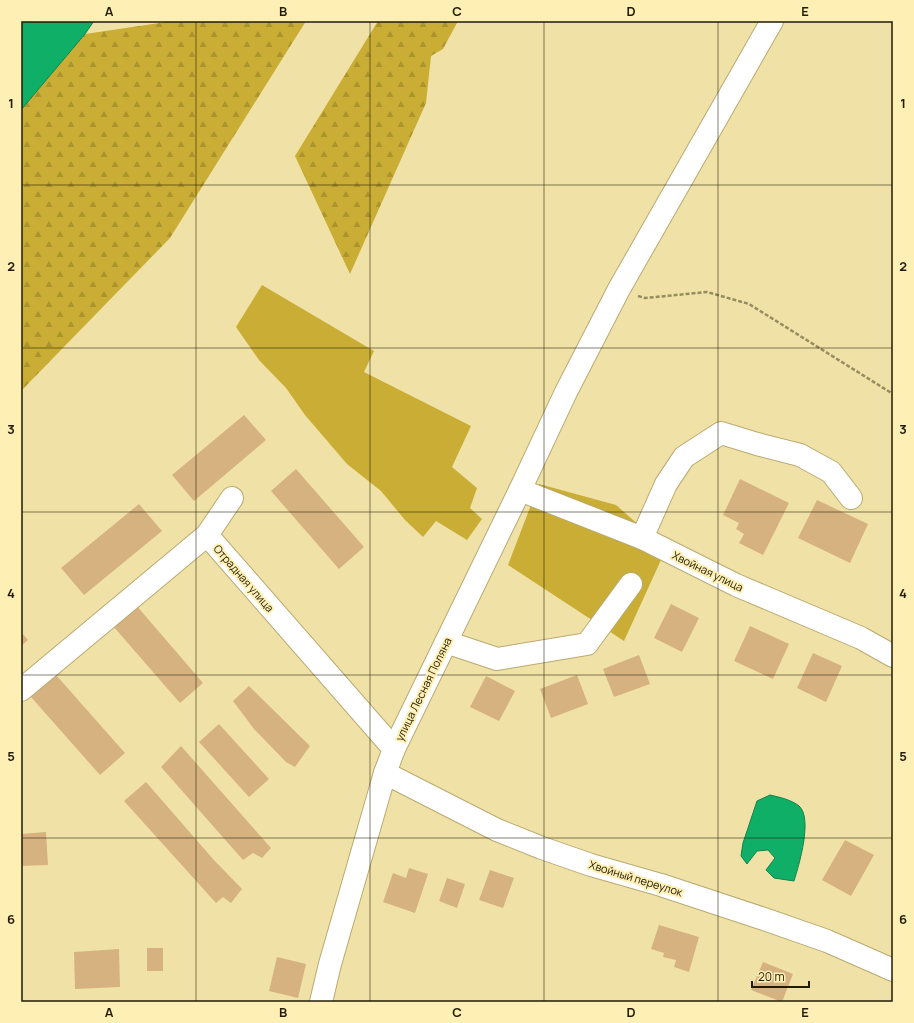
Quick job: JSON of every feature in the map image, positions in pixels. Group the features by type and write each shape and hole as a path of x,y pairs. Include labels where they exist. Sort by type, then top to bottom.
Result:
{"street":[{"name":"улица Лесная Поляна","path":"321,1002 330,964 385,773 394,749 566,392 619,289 772,21"},
{"path":"642,538 666,484 684,457 721,433 800,455 831,472 852,498"},
{"name":"Хвойная улица","path":"520,490 642,538 736,585 861,638 893,656"},
{"path":"207,535 232,498"},
{"name":"Отрадная улица","path":"21,690 207,535 394,749"},
{"path":"446,642 497,658 587,644 631,584"},
{"name":"Хвойный переулок","path":"385,773 497,830 542,848 591,865 661,885 761,918 827,941 893,970"}],"path":[{"path":"619,289 645,298 707,292 749,304 893,394"}],"green space":[{"path":"173,21 306,21 170,238 21,391 21,110 85,34"},
{"path":"378,21 458,21 443,49 431,56 426,103 350,274 295,156"},
{"path":"262,285 374,351 364,372 471,426 452,467 477,488 470,508 482,519 467,540 436,521 423,537 405,520 381,491 347,464 305,415 286,388 259,360 236,327"},
{"path":"539,484 616,505 666,549 624,641 508,565"}],"shaded area":[{"path":"21,21 94,21 85,34 21,110"},
{"path":"770,795 793,802 799,806 803,812 805,821 804,842 794,881 774,878 766,870 775,858 768,850 757,851 747,864 741,856 743,843 757,801"}],"building":[{"path":"244,415 266,440 194,501 172,475"},
{"path":"296,469 364,547 339,569 271,491"},
{"path":"740,479 789,503 763,555 739,543 744,534 736,529 739,523 723,515"},
{"path":"817,500 868,524 850,563 798,538"},
{"path":"139,504 162,531 84,595 61,568"},
{"path":"671,604 699,618 682,652 654,638"},
{"path":"136,605 203,683 180,703 113,626"},
{"path":"750,626 789,644 773,679 734,661"},
{"path":"21,632 28,640 21,646"},
{"path":"813,653 842,666 826,702 797,688"},
{"path":"639,655 650,684 614,697 603,669"},
{"path":"56,675 125,753 100,775 31,697"},
{"path":"577,675 588,704 551,718 540,689"},
{"path":"486,676 515,691 499,721 470,707"},
{"path":"249,686 310,746 295,767 286,762 254,729 233,701"},
{"path":"219,724 269,779 249,797 199,742"},
{"path":"181,746 271,848 262,858 253,853 243,860 161,767"},
{"path":"146,782 213,859 242,889 231,903 223,897 216,903 124,801"},
{"path":"46,832 48,865 21,866 21,834"},
{"path":"845,840 874,855 851,896 822,880"},
{"path":"409,868 428,874 415,913 383,902 393,873 406,878"},
{"path":"490,870 514,878 503,908 479,900"},
{"path":"447,878 465,884 457,908 439,901"},
{"path":"659,925 699,937 689,972 674,967 676,960 663,957 664,953 651,949"},
{"path":"147,948 163,948 163,971 147,971"},
{"path":"119,949 120,987 75,989 74,952"},
{"path":"277,957 306,964 298,998 269,991"},
{"path":"763,962 793,974 782,1002 751,990"}]}
